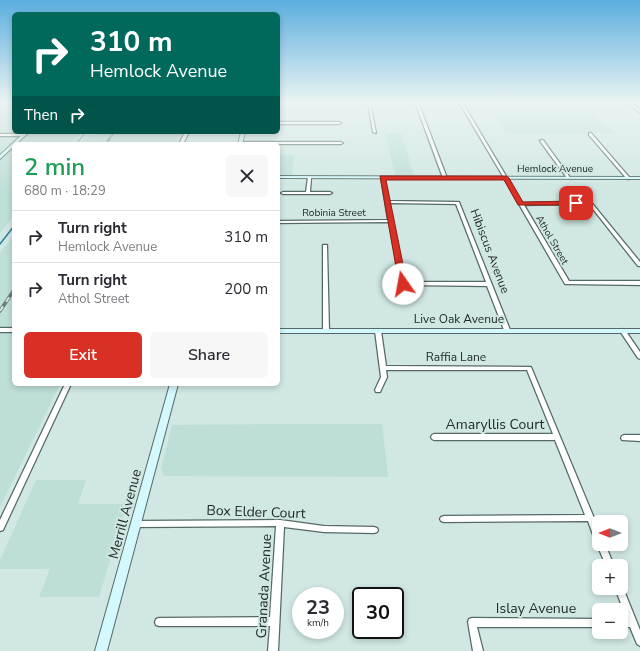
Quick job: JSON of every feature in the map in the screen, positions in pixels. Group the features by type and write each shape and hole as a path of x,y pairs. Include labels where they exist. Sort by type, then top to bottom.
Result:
{"street":[{"path":"428,132 445,178"},
{"name":"Athol Street","path":"478,132 566,283 640,283"},
{"path":"0,135 25,134"},
{"path":"16,142 25,134"},
{"path":"590,134 628,178"},
{"path":"542,141 568,177"},
{"path":"280,144 341,143"},
{"path":"0,158 12,146"},
{"name":"Hemlock Avenue","path":"280,178 640,178"},
{"path":"308,194 309,178"},
{"path":"382,178 403,284 489,284"},
{"path":"283,193 330,193"},
{"name":"Hibiscus Avenue","path":"387,202 458,203 508,330"},
{"path":"521,204 590,202 640,265"},
{"name":"Robinia Street","path":"280,222 390,220"},
{"path":"325,246 326,330"},
{"path":"0,330 12,330"},
{"name":"Live Oak Avenue","path":"280,330 640,331"},
{"path":"378,331 384,378 378,390"},
{"path":"623,331 640,357"},
{"name":"Raffia Lane","path":"383,368 529,368 557,437"},
{"path":"0,528 67,386"},
{"name":"Merrill Avenue","path":"101,651 137,524 173,386"},
{"name":"Amaryllis Court","path":"434,437 557,437"},
{"path":"557,437 592,523"},
{"path":"624,438 640,438"},
{"path":"444,519 590,518"},
{"name":"Box Elder Court","path":"137,524 280,523 324,529 374,530"},
{"name":"Granada Avenue","path":"273,651 280,523"},
{"path":"621,595 640,641"},
{"path":"159,622 275,621"},
{"name":"Islay Avenue","path":"478,651 472,622 592,623"},
{"path":"628,623 633,623"}],"shaded area":[{"path":"0,132 12,132 12,134 78,134 72,142 12,142 12,218 0,233"},
{"path":"507,132 614,133 507,133"},
{"path":"385,133 401,133 414,175 395,175"},
{"path":"90,134 181,134 177,142 83,142"},
{"path":"280,154 294,155 292,175 280,175"},
{"path":"12,238 12,386 59,386 0,507 0,253"},
{"path":"382,424 388,477 164,476 161,468 172,425"},
{"path":"36,480 86,480 78,504 127,504 99,597 39,597 50,569 0,569 0,560"}],"waterway":[{"path":"78,142 84,134"},
{"path":"0,244 12,229"}],"railway":[{"path":"107,142 113,134"},
{"path":"0,311 12,293"}],"route":[{"path":"403,284 382,178 506,178 521,204 576,203"}]}
